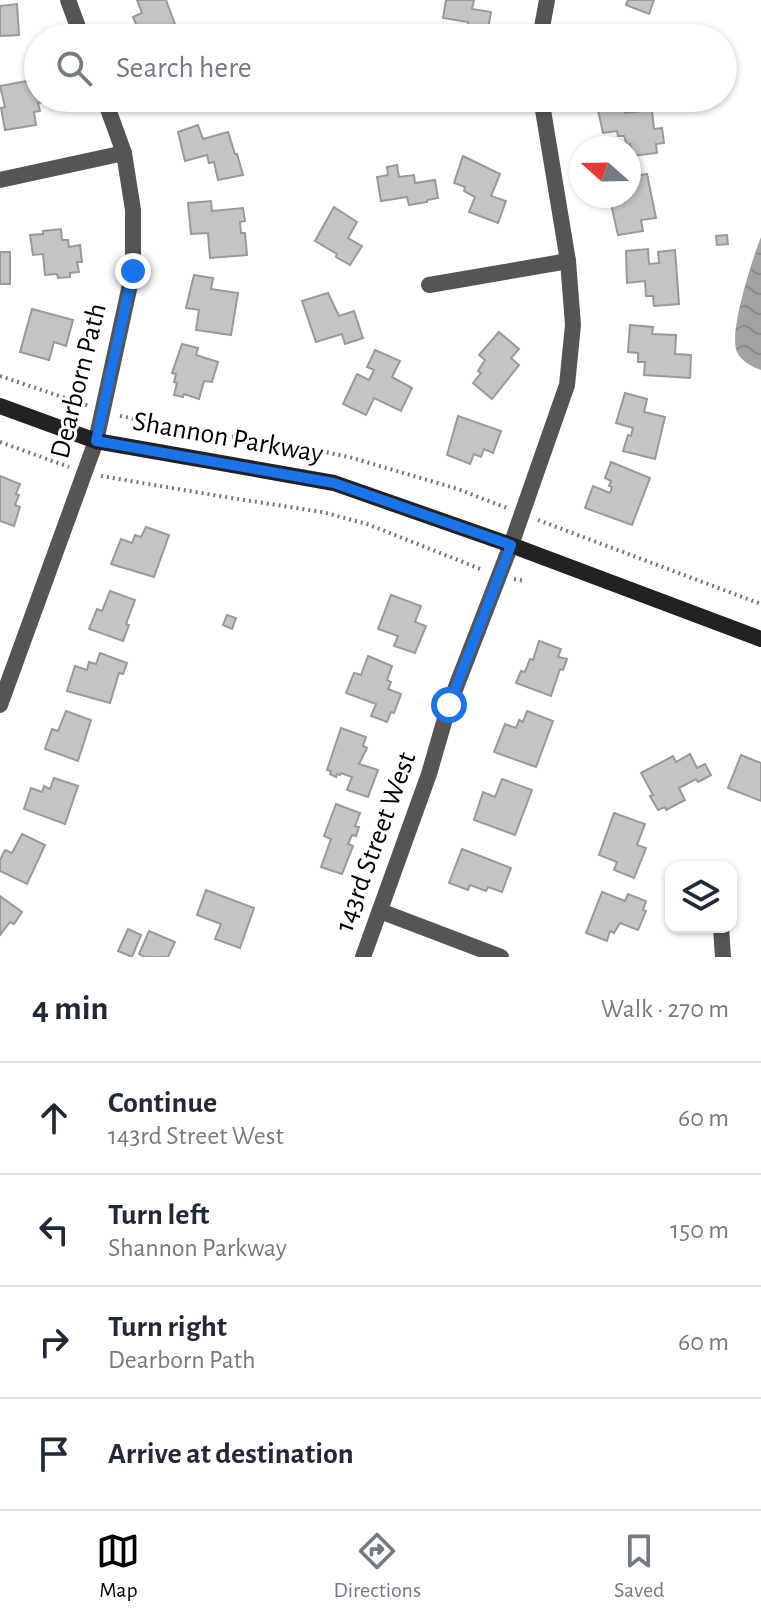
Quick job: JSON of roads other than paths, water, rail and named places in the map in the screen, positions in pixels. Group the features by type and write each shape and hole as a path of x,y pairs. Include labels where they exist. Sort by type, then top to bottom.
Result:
{"street":[{"path":"68,0 77,24"},
{"path":"543,24 547,0"},
{"name":"Dearborn Path","path":"0,705 96,441 133,271 133,210 124,153 109,112"},
{"name":"143rd Street West","path":"363,957 429,774 449,705 511,545 567,385 573,325 568,261 543,112"},
{"path":"0,180 124,153"},
{"path":"429,285 568,261"},
{"name":"Shannon Parkway","path":"0,406 96,441 334,483 511,545 761,639"},
{"path":"380,911 501,957"},
{"path":"721,933 723,957"}],"water":[{"path":"761,237 761,370 741,358 735,342 743,295"}]}
